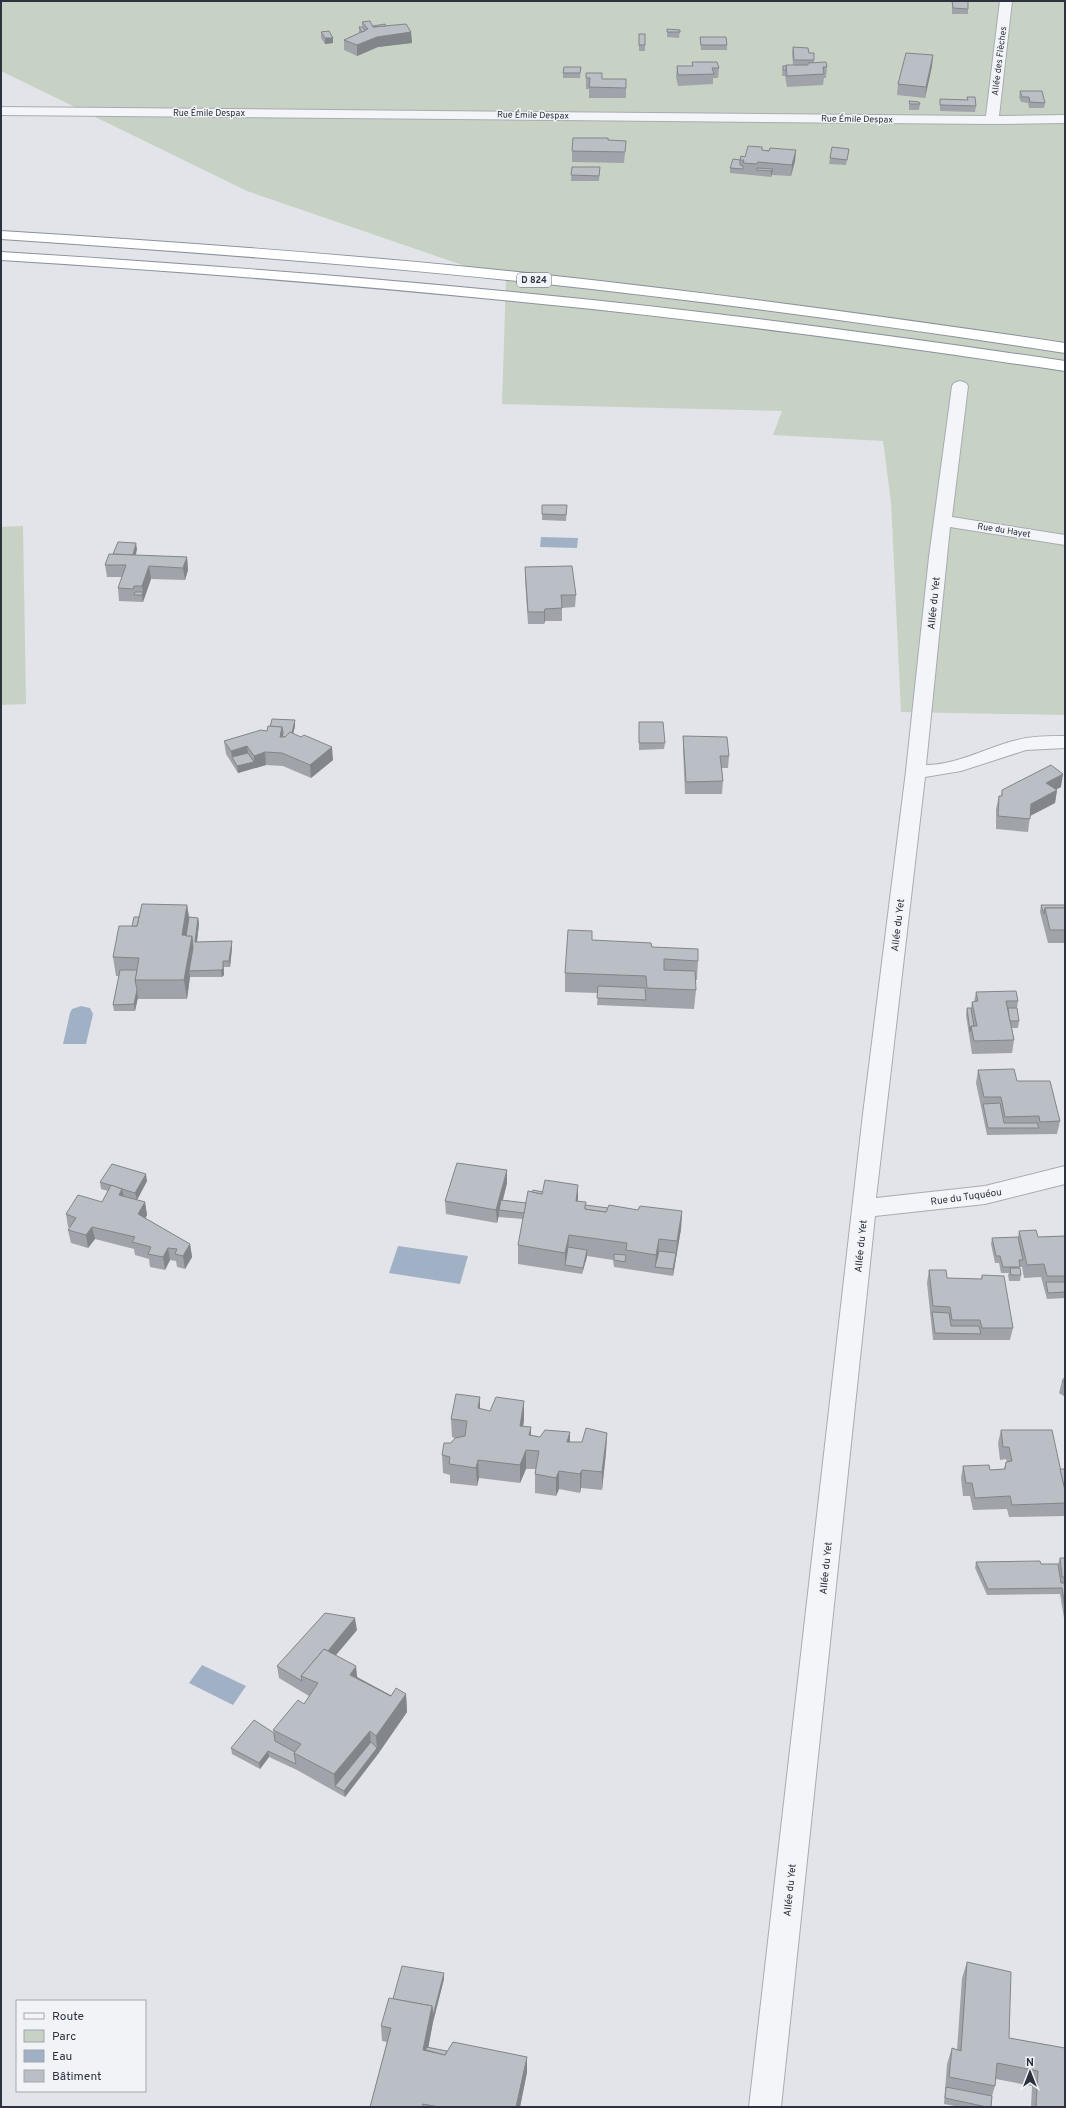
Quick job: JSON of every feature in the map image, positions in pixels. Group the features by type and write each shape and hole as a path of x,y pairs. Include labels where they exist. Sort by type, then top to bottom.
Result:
{"highway":[{"path":"1,226 143,244"},
{"name":"D 824","path":"1,235 143,244 359,262 689,296 1065,348"},
{"name":"D 824","path":"1,257 23,257 210,269 471,292 806,329 1065,366"}],"street":[{"name":"Allée des Flèches","path":"992,120 1006,1"},
{"name":"Rue Émile Despax","path":"1,111 992,120 1065,119"},
{"name":"Allée du Yet","path":"765,2107 865,1208 874,1114 916,771 943,520 960,386"},
{"name":"Rue du Hayet","path":"943,520 1065,540"},
{"path":"916,771 935,772 974,762 1014,746 1040,742 1065,742"},
{"name":"Rue du Tuquéou","path":"865,1208 985,1195 1065,1175"}],"green space":[{"path":"1,1 1065,1 1065,715 901,712 891,502 883,441 773,435 782,411 502,404 506,280 247,191 1,71"},
{"path":"23,526 26,704 1,705 1,527"}],"water":[{"path":"541,537 578,538 577,548 540,547"},
{"path":"81,1006 90,1008 93,1014 86,1044 63,1044 70,1013 72,1009"},
{"path":"398,1246 468,1256 460,1284 389,1273"},
{"path":"202,1665 246,1686 233,1705 189,1683"}],"building":[{"path":"952,1 968,1 968,9 953,8"},
{"path":"370,21 373,27 406,24 411,32 377,37 357,45 344,40 368,29 362,22"},
{"path":"385,24 386,26 373,27 373,26"},
{"path":"359,27 362,27 365,31 362,32"},
{"path":"667,29 680,30 680,32 667,32"},
{"path":"329,31 333,38 325,38 321,32"},
{"path":"639,34 645,34 645,45 639,45"},
{"path":"700,37 726,37 727,45 701,45"},
{"path":"793,47 808,48 809,53 814,53 814,60 794,60"},
{"path":"906,53 933,55 926,87 898,84"},
{"path":"692,62 717,62 719,68 712,68 714,74 678,75 677,66 693,66"},
{"path":"826,62 827,67 823,67 824,74 787,76 786,65 808,65 808,63"},
{"path":"783,66 786,66 786,70 783,70"},
{"path":"564,67 581,67 580,73 563,73"},
{"path":"586,73 602,73 602,79 626,79 626,88 589,87 590,78 586,78"},
{"path":"1020,91 1042,91 1045,103 1030,102 1029,97 1022,97"},
{"path":"967,97 975,97 976,106 940,105 940,99 968,100"},
{"path":"909,101 919,102 920,104 910,104"},
{"path":"573,138 608,138 608,140 626,141 625,152 572,151"},
{"path":"748,146 762,147 762,150 769,151 770,148 796,150 792,165 758,162 757,164 743,163 744,160 740,160 741,156 745,157"},
{"path":"832,147 849,149 847,160 830,158"},
{"path":"733,159 740,160 740,165 743,166 743,169 730,168"},
{"path":"572,167 600,167 599,176 571,175"},
{"path":"757,168 773,169 771,171 757,170"},
{"path":"542,505 567,505 566,515 542,514"},
{"path":"118,542 136,543 133,555 113,554"},
{"path":"109,554 187,557 183,568 149,566 142,586 134,586 133,589 118,588 126,565 105,565"},
{"path":"572,566 576,595 561,595 562,608 545,609 544,612 528,612 525,567"},
{"path":"135,592 143,592 142,595 134,595"},
{"path":"272,719 295,720 292,733 290,732 285,737 282,737 282,727 270,727"},
{"path":"639,722 663,722 665,743 639,743"},
{"path":"268,726 282,727 280,737 285,737 290,732 301,737 304,735 332,747 310,765 282,753 265,752 254,756 247,746 231,751 224,741 261,730 267,731"},
{"path":"683,736 727,737 729,756 720,756 723,781 686,782"},
{"path":"248,753 254,762 237,766 232,757"},
{"path":"1051,765 1063,774 1046,783 1057,790 1031,804 1030,819 998,816 999,796 1002,796 1002,790"},
{"path":"142,904 187,905 182,935 192,936 184,980 135,980 139,958 113,957 119,926 137,926"},
{"path":"1041,905 1065,905 1065,908 1045,908 1044,914"},
{"path":"1045,908 1065,908 1065,930 1050,930"},
{"path":"134,917 139,917 137,926 132,926"},
{"path":"189,917 198,918 195,942 232,941 229,961 223,961 223,969 189,971 193,948 192,936 186,936"},
{"path":"568,930 592,931 592,940 651,943 652,947 698,949 698,961 664,959 664,970 695,971 696,990 647,988 646,976 565,973"},
{"path":"120,970 137,970 135,980 137,990 134,1004 113,1005"},
{"path":"598,986 645,988 646,1000 597,998"},
{"path":"1016,991 1018,1001 1006,1001 1014,1040 974,1041 971,1026 977,1026 972,1002 978,1001 976,992"},
{"path":"967,1008 971,1008 974,1026 971,1026 970,1032"},
{"path":"1008,1008 1017,1008 1019,1021 1010,1021"},
{"path":"1014,1069 1017,1081 1050,1081 1060,1121 1040,1122 1039,1116 1005,1117 1001,1097 984,1097 978,1070"},
{"path":"1000,1103 1004,1123 1037,1123 1039,1128 988,1128 983,1104"},
{"path":"457,1163 507,1170 496,1210 445,1201"},
{"path":"112,1164 146,1174 135,1193 100,1182"},
{"path":"545,1180 578,1185 576,1201 586,1202 585,1209 606,1212 609,1205 638,1210 640,1206 682,1211 677,1241 659,1239 656,1255 626,1250 627,1243 569,1235 565,1253 518,1245 528,1191 542,1194"},
{"path":"111,1185 122,1189 119,1195 145,1202 138,1214 190,1244 183,1256 175,1254 177,1249 168,1248 163,1257 148,1254 151,1247 132,1242 135,1237 92,1227 86,1235 68,1230 76,1218 66,1214 78,1195 102,1202"},
{"path":"533,1190 543,1192 542,1194 532,1192"},
{"path":"501,1200 526,1203 524,1213 499,1210"},
{"path":"585,1205 608,1208 606,1212 585,1209"},
{"path":"1036,1230 1038,1237 1065,1236 1065,1276 1047,1276 1044,1264 1027,1265 1019,1231"},
{"path":"1018,1237 1023,1260 1019,1260 1020,1267 1003,1267 1000,1256 996,1256 992,1238"},
{"path":"568,1247 587,1250 583,1268 565,1265"},
{"path":"659,1251 676,1253 673,1269 655,1267"},
{"path":"614,1254 626,1255 625,1262 614,1260"},
{"path":"1010,1268 1020,1268 1021,1275 1011,1275"},
{"path":"929,1270 946,1270 947,1278 982,1279 982,1275 1004,1276 1013,1328 982,1328 980,1320 952,1320 950,1307 933,1306"},
{"path":"1046,1282 1065,1282 1065,1292 1048,1293"},
{"path":"932,1312 949,1313 951,1326 979,1326 981,1334 935,1333"},
{"path":"456,1394 480,1397 478,1408 490,1411 496,1397 524,1401 520,1426 531,1427 529,1435 540,1437 545,1430 570,1432 567,1442 582,1442 586,1428 607,1433 602,1472 582,1470 580,1474 559,1471 556,1478 535,1474 539,1451 526,1450 520,1465 478,1460 476,1468 449,1464 450,1457 442,1455 444,1443 451,1443 455,1438 465,1436 467,1421 451,1419"},
{"path":"1001,1430 1052,1430 1065,1490 1065,1503 1012,1505 1010,1496 975,1498 972,1483 966,1483 963,1466 989,1465 990,1470 1005,1469 1006,1462 1012,1461 1009,1447 1003,1447"},
{"path":"1060,1469 1065,1469 1065,1490"},
{"path":"1060,1558 1065,1558 1065,1577 1062,1577"},
{"path":"1040,1561 1041,1564 1058,1564 1061,1583 1065,1583 1065,1607 1062,1588 988,1589 976,1562"},
{"path":"325,1613 355,1618 328,1651 324,1649 301,1676 302,1681 277,1666"},
{"path":"324,1649 356,1666 350,1675 391,1696 396,1688 406,1694 376,1736 370,1731 334,1774 294,1753 301,1744 273,1730 298,1700 304,1704 318,1683 301,1676"},
{"path":"254,1720 274,1733 275,1741 295,1752 296,1764 268,1751 259,1763 231,1748"},
{"path":"371,1742 377,1748 344,1791 335,1786"},
{"path":"967,1962 1011,1972 1009,2038 1065,2048 1065,2107 1036,2107 1038,2071 997,2063 995,2086 949,2077 952,2048 961,2051"},
{"path":"402,1966 444,1973 433,2016 432,2006 393,1999"},
{"path":"389,1998 432,2006 423,2050 445,2055 453,2042 527,2057 516,2107 439,2107 423,2104 422,2107 370,2107 391,2028 381,2026"},
{"path":"426,2047 447,2051 445,2055 426,2050"},
{"path":"946,2087 992,2096 991,2107 945,2098"}]}
